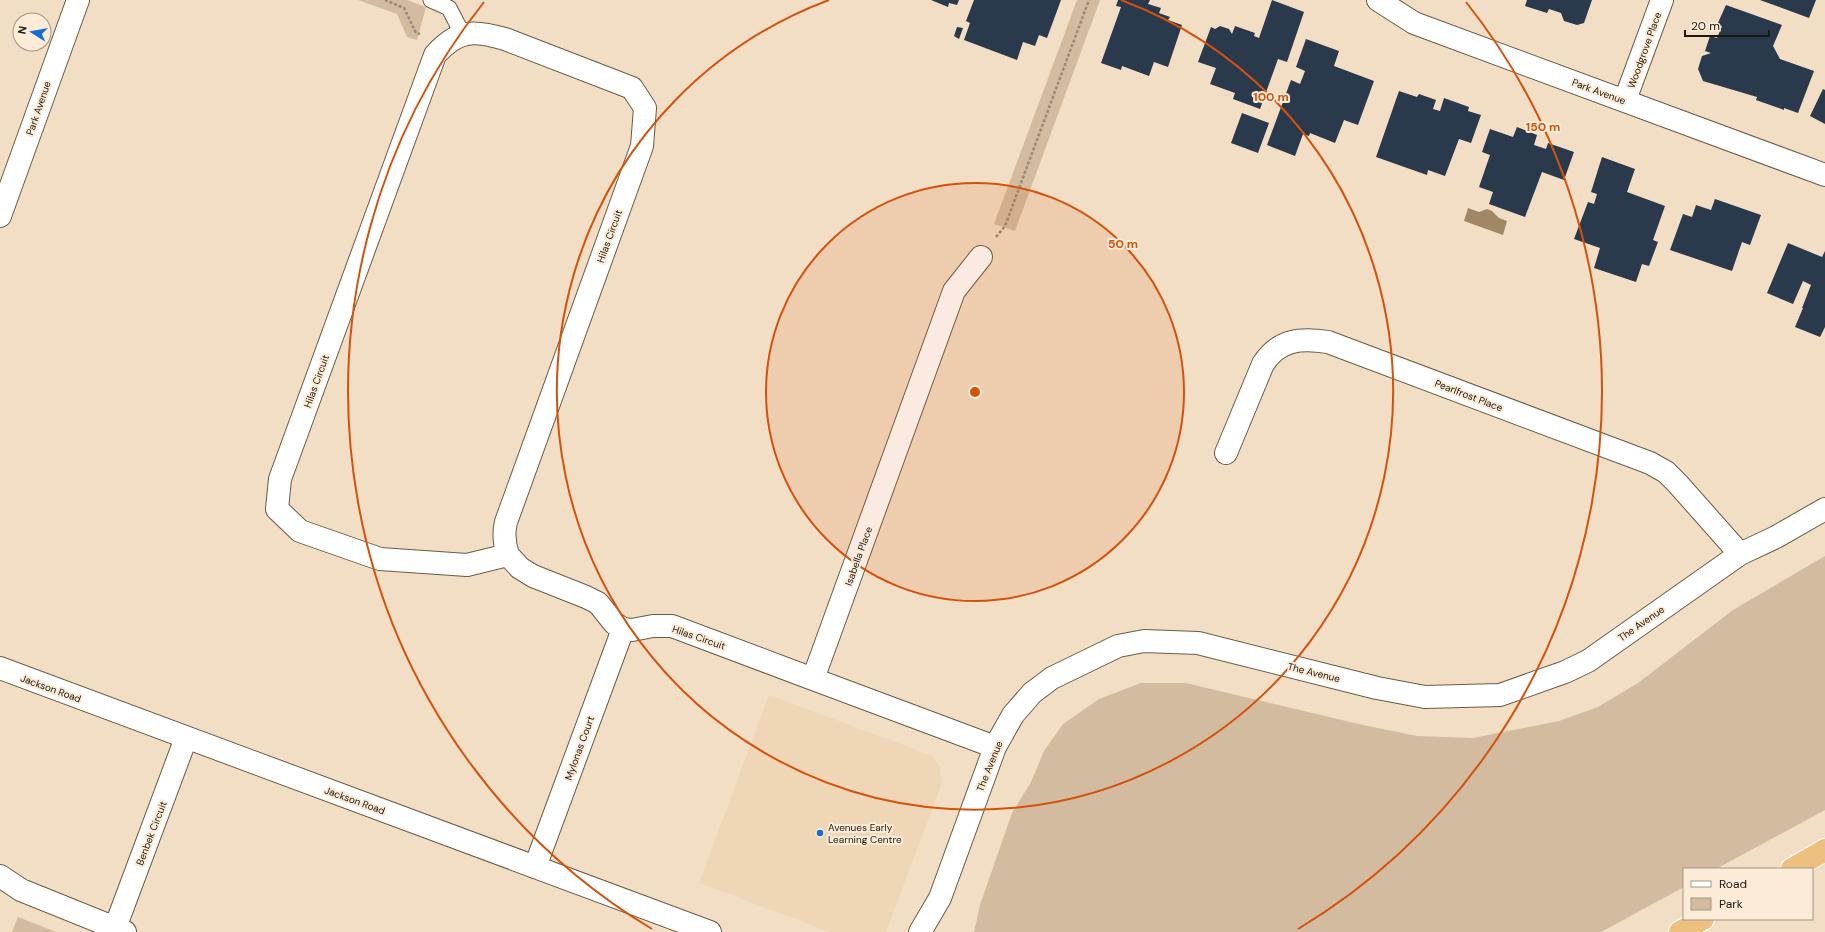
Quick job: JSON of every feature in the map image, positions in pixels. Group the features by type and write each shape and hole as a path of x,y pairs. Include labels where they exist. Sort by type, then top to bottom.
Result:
{"highway":[{"path":"1794,868 1825,850"},
{"path":"1680,932 1701,920"}],"street":[{"name":"Park Avenue","path":"0,216 78,0"},
{"name":"Park Avenue","path":"1378,0 1414,23 1825,175"},
{"name":"Woodgrove Place","path":"1625,100 1662,0"},
{"name":"Hilas Circuit","path":"486,33 632,88 645,108 642,146 506,522 504,533 505,545 508,554 467,565 380,559 300,531 277,509 280,479 436,55 451,39 462,35 486,33"},
{"name":"Isabella Place","path":"813,679 954,291 981,257"},
{"name":"Pearlfrost Place","path":"1226,454 1262,364 1269,354 1279,346 1294,341 1312,340 1328,342 1650,463 1666,472 1678,484 1740,554"},
{"name":"The Avenue","path":"920,932 940,898 996,747 1014,715 1032,693 1052,678 1118,646 1144,641 1198,643 1377,688 1425,697 1500,695 1565,672 1588,660 1740,554 1776,537 1825,510"},
{"path":"508,554 520,568 533,576 598,603 614,622 623,629"},
{"name":"Hilas Circuit","path":"623,629 632,630 654,626 672,626 813,679"},
{"name":"Mylonas Court","path":"535,867 623,629"},
{"name":"Jackson Road","path":"0,668 710,932"},
{"path":"813,679 996,747"},
{"name":"Benbek Circuit","path":"0,876 20,890 120,930 186,738"},
{"path":"938,932 940,898"}],"lane":[{"path":"431,0 449,8 462,35"}],"path":[{"path":"385,0 404,8 416,33 433,40 442,48"},
{"path":"981,257 1005,226 1089,0"}],"shaded area":[{"path":"1468,208 1479,212 1487,209 1492,211 1499,218 1507,221 1503,235 1464,221"},
{"name":"Avenues Early Learning Centre","path":"769,695 933,756 940,767 942,783 886,932 830,932 699,883"}],"green space":[{"path":"358,0 407,0 426,7 417,40 407,37 397,14"},
{"path":"1077,0 1100,0 1015,231 994,224"},
{"path":"1825,556 1825,810 1718,868 1683,868 1683,888 1601,932 974,932 980,905 1012,813 1031,782 1044,751 1063,724 1099,699 1141,683 1186,683 1363,725 1417,736 1473,738 1559,721 1598,707 1638,683 1733,610"},
{"path":"18,917 56,932 12,932"}],"building":[{"path":"931,0 959,0 957,5 949,3 948,7"},
{"path":"974,0 1061,0 1047,38 1039,35 1035,46 1023,42 1017,60 964,40 970,23 966,21"},
{"path":"1118,0 1150,0 1148,4 1161,8 1159,13 1170,17 1168,20 1182,25 1168,67 1154,62 1149,76 1122,66 1121,70 1101,63 1121,7 1116,6"},
{"path":"1272,0 1304,12 1287,62 1278,59 1260,109 1233,99 1235,93 1210,84 1216,68 1198,62 1211,27 1215,29 1220,26 1229,29 1232,34 1235,26 1255,33 1254,36 1259,38"},
{"path":"1527,0 1592,0 1584,23 1577,25 1564,21 1561,13 1549,9 1547,13 1525,6"},
{"path":"1760,0 1816,0 1809,18"},
{"path":"1726,5 1782,25 1773,46 1780,59 1814,71 1798,113 1784,108 1784,110 1756,100 1757,97 1703,81 1698,69 1702,56 1711,53 1705,51 1710,36 1717,38 1722,26 1717,25"},
{"path":"957,27 963,28 959,39 954,36"},
{"path":"1306,39 1339,51 1334,66 1374,81 1358,125 1344,120 1335,143 1310,133 1309,136 1303,134 1295,156 1267,145 1291,80 1300,84 1305,71 1296,67"},
{"path":"1823,89 1825,90 1825,124 1810,116"},
{"path":"1399,91 1417,97 1419,94 1436,100 1433,109 1440,111 1444,98 1469,107 1468,111 1481,115 1471,143 1459,139 1445,176 1428,170 1427,175 1376,157"},
{"path":"1242,113 1269,123 1258,153 1231,143"},
{"path":"1517,127 1537,135 1534,145 1546,149 1548,143 1574,152 1564,180 1542,172 1525,217 1489,204 1493,192 1479,187 1490,155 1482,152 1490,129 1513,137"},
{"path":"1602,157 1635,169 1627,192 1665,206 1653,240 1658,242 1649,266 1642,264 1636,282 1594,268 1600,248 1574,239 1588,202 1594,204 1597,194 1591,192"},
{"path":"1715,199 1761,215 1750,245 1742,242 1732,271 1670,250 1683,214 1692,217 1696,205 1711,210"},
{"path":"1788,243 1822,257 1825,251 1825,327 1820,337 1795,327 1811,285 1803,281 1793,304 1767,293"}],"place":[{"name":"Avenues Early Learning Centre","path":"820,833"}]}
